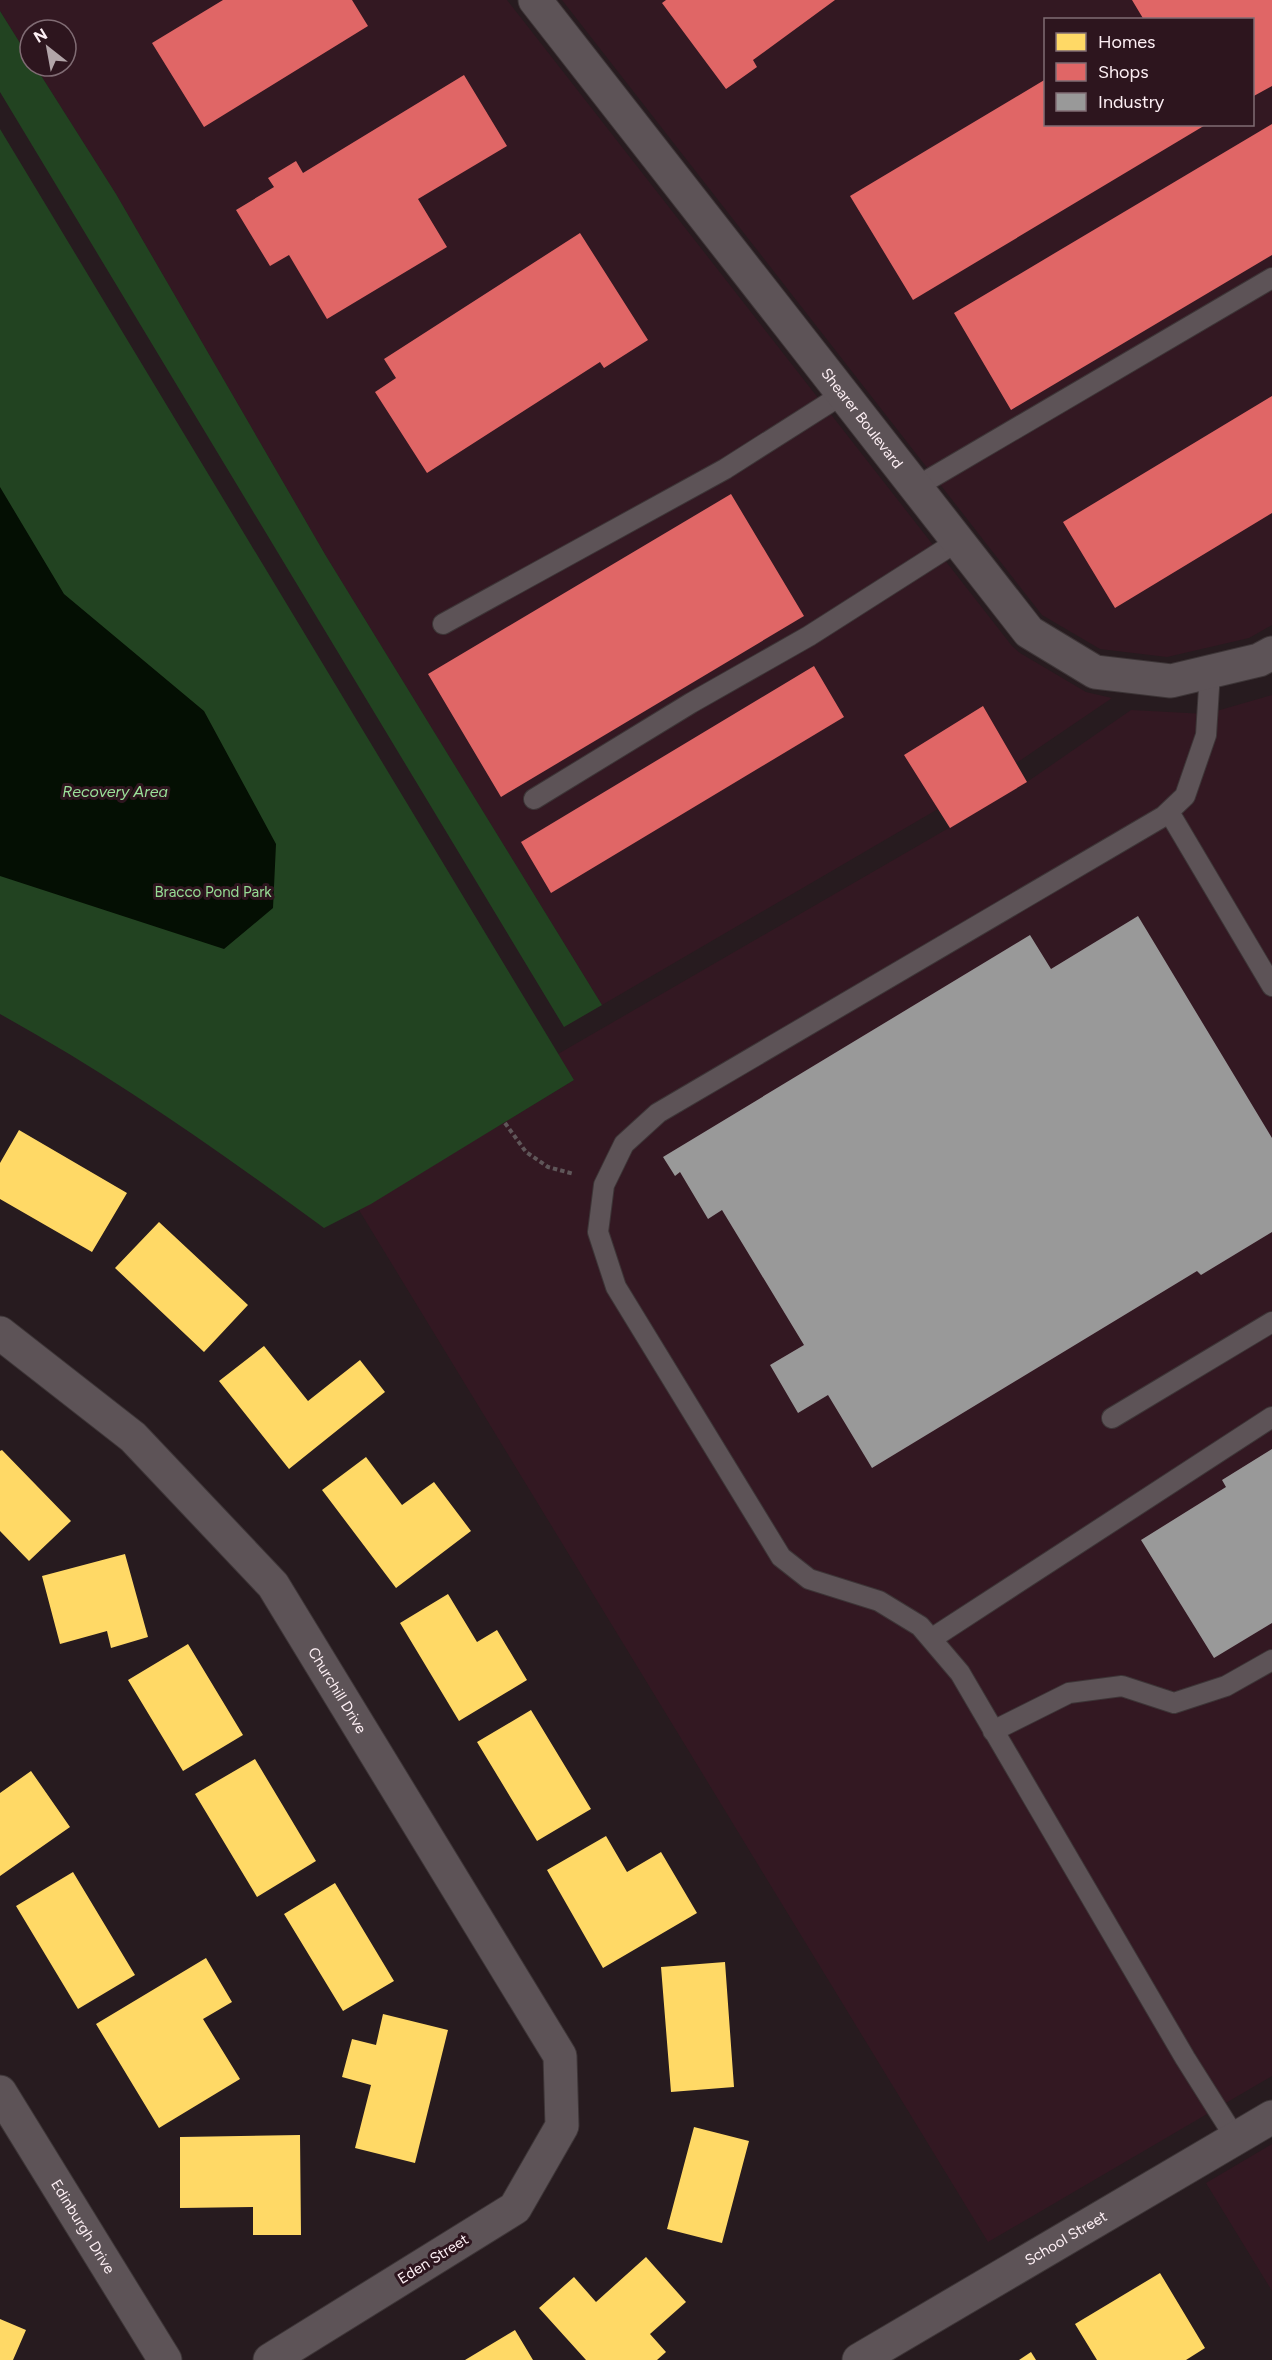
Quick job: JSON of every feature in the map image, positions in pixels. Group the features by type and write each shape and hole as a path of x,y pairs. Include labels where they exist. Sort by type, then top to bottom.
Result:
{"street":[{"name":"Shearer Boulevard","path":"535,0 1029,632 1095,672 1171,681 1259,660 1272,653"},
{"name":"Churchill Drive","path":"0,1333 134,1437 273,1585 560,2056 562,2126"},
{"name":"Edinburgh Drive","path":"0,2092 165,2360"},
{"name":"School Street","path":"859,2360 1272,2117"},
{"name":"Eden Street","path":"270,2360 515,2208 562,2126"}],"lane":[{"path":"916,487 1272,278"},
{"path":"443,624 725,469 843,394"},
{"path":"534,799 692,703 809,636 958,541"},
{"path":"1210,672 1206,735 1185,796 1169,812 658,1113 624,1144 604,1185 598,1232 616,1287 781,1557 809,1579 879,1601 920,1626 960,1673 1185,2058 1236,2139"},
{"path":"1169,812 1272,986"},
{"path":"1112,1418 1272,1322"},
{"path":"931,1639 1272,1417"},
{"path":"993,1731 1069,1693 1122,1686 1174,1703 1227,1686 1272,1660"}],"path":[{"path":"505,1123 526,1152 548,1167 570,1172 604,1185"}],"shaded area":[{"path":"0,0 507,0 1012,646 1086,692 1112,698 1015,764 602,1005 326,556 116,194 43,78 78,78 78,18 18,18 18,40 0,11"},
{"path":"562,0 1272,0 1272,625 1249,638 1167,657 1100,649 1042,615"},
{"path":"1272,695 1272,2076 988,2242 359,1210 574,1080 558,1054 1027,782 1131,710 1206,714"},
{"path":"1272,2144 1272,2291 1206,2183"}],"green space":[{"path":"0,11 18,40 18,78 43,78 116,194 326,556 602,1005 564,1027 0,92"},
{"name":"Bracco Pond Park","path":"0,129 574,1080 371,1204 324,1228 125,1089 0,1014"}],"water":[{"name":"Recovery Area","path":"0,487 64,594 204,711 276,844 273,908 224,949 0,876"}],"building: Homes":[{"path":"19,1130 127,1193 92,1252 0,1199 0,1163"},
{"path":"159,1222 248,1305 204,1352 115,1268"},
{"path":"264,1346 308,1401 360,1360 385,1392 289,1469 219,1381"},
{"path":"2,1450 71,1521 29,1561 0,1531 0,1451"},
{"path":"366,1457 402,1505 434,1482 471,1531 396,1588 322,1490"},
{"path":"125,1554 148,1637 111,1648 107,1631 60,1644 42,1576"},
{"path":"448,1594 477,1642 497,1630 527,1680 459,1721 400,1623"},
{"path":"188,1644 243,1735 183,1771 128,1680"},
{"path":"531,1710 591,1809 537,1841 477,1742"},
{"path":"255,1759 316,1861 257,1897 195,1794"},
{"path":"31,1771 70,1827 0,1876 0,1793"},
{"path":"606,1836 627,1872 661,1852 697,1913 603,1968 547,1870"},
{"path":"73,1872 135,1975 78,2009 16,1906"},
{"path":"335,1883 394,1981 343,2011 284,1914"},
{"path":"206,1958 232,2002 203,2019 240,2079 159,2128 96,2024"},
{"path":"725,1962 734,2087 671,2092 661,1967"},
{"path":"383,2014 448,2030 415,2163 355,2148 371,2085 342,2077 352,2039 376,2045"},
{"path":"694,2127 749,2141 722,2243 667,2229"},
{"path":"300,2135 301,2235 253,2235 253,2207 180,2208 180,2137"},
{"path":"646,2257 686,2302 650,2334 666,2352 657,2360 586,2360 539,2308 574,2277 596,2302"},
{"path":"1160,2273 1205,2348 1186,2360 1097,2360 1075,2324"},
{"path":"0,2319 26,2330 13,2360 0,2360"},
{"path":"515,2330 533,2360 465,2360"},
{"path":"1031,2352 1036,2360 1019,2360"}],"building: Shops":[{"path":"223,0 352,0 368,26 204,127 152,43"},
{"path":"666,0 835,0 753,60 757,67 726,89 662,3"},
{"path":"1132,0 1272,0 1272,86 1254,96 1254,18 1143,18"},
{"path":"464,75 507,146 418,199 447,247 327,319 289,255 270,266 236,210 274,187 268,178 296,161 303,173"},
{"path":"1044,80 1044,126 1204,126 913,300 850,196"},
{"path":"1272,124 1272,255 1011,410 954,313"},
{"path":"580,233 648,340 604,368 600,362 427,473 375,392 396,378 384,359"},
{"path":"1272,396 1272,513 1115,608 1063,522"},
{"path":"731,494 804,616 501,797 428,674"},
{"path":"814,666 844,717 551,893 521,842"},
{"path":"983,706 1027,782 950,828 904,755"}],"building: Industry":[{"path":"1138,916 1272,1138 1272,1232 1201,1275 1197,1271 872,1468 828,1395 798,1413 770,1365 804,1345 722,1210 708,1219 680,1172 675,1176 663,1157 1030,935 1051,969"},
{"path":"1272,1449 1272,1623 1214,1658 1141,1540 1226,1487 1222,1480"}]}
